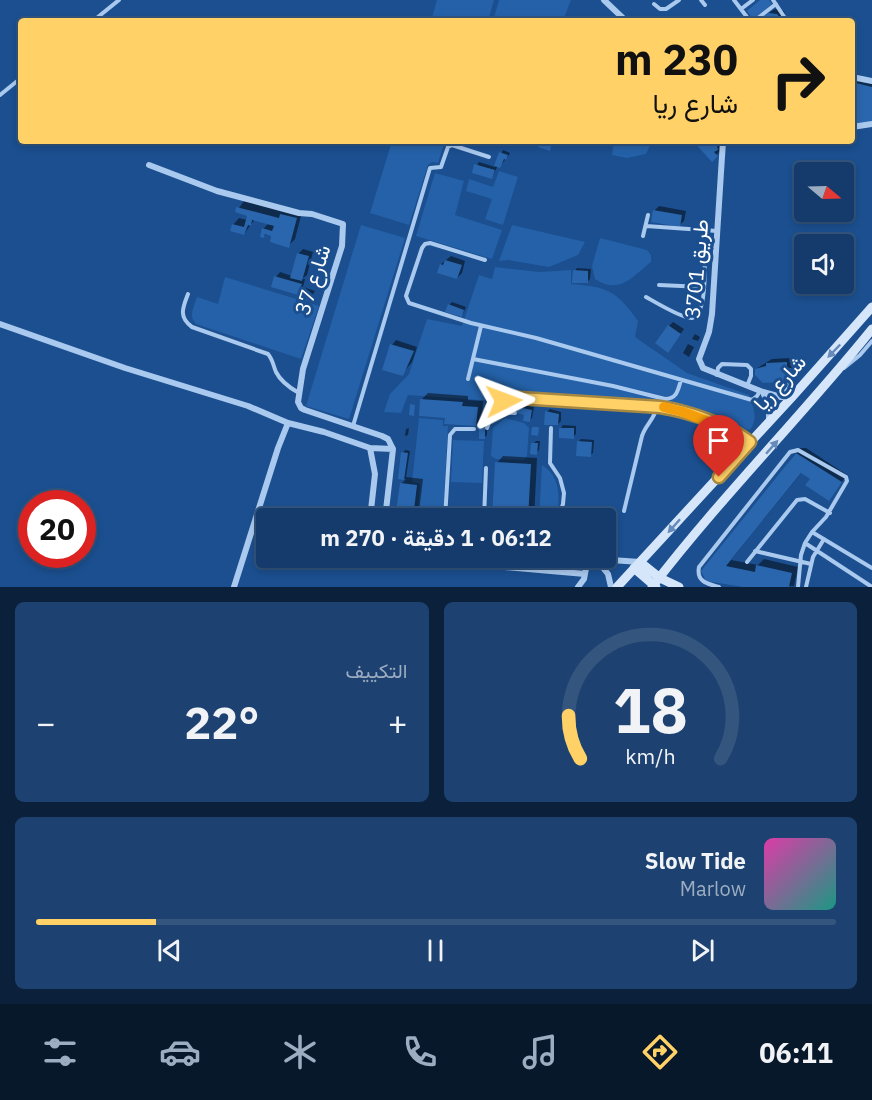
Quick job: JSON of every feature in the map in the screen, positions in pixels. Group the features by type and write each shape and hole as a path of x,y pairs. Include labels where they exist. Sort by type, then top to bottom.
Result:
{"main road":[{"name":"شارع ريا","path":"616,587 769,423 872,307"},
{"name":"شارع ريا","path":"656,584 717,508 835,373 864,346 872,329"},
{"path":"637,565 656,584 680,587 674,572 675,561"}],"street":[{"path":"604,0 621,18"},
{"path":"855,78 872,81"},
{"path":"855,127 872,124"},
{"name":"طريق 3701","path":"723,144 712,314 709,332 699,359 703,369 717,375 762,392 781,397 793,396"},
{"name":"شارع 37","path":"149,165 217,191 299,213 312,214 343,224 342,246 307,354 299,393"},
{"path":"0,324 125,368 248,406 288,423 324,432 370,448 393,449"},
{"path":"762,392 769,407 769,423"},
{"path":"299,393 299,404 303,409 385,437 391,442 393,449 386,508"},
{"path":"234,587 288,423"},
{"path":"370,448 375,474 371,508"},
{"path":"616,562 637,565"},
{"path":"516,568 585,574"},
{"path":"578,587 588,568"},
{"path":"602,568 608,574 610,587"}],"lane":[{"path":"97,18 119,0"},
{"path":"654,4 660,9 666,9 679,0"},
{"path":"701,0 705,5"},
{"path":"734,0 749,18"},
{"path":"741,9 753,0"},
{"path":"755,18 774,2 785,18"},
{"path":"0,95 18,80"},
{"path":"352,426 430,168 441,167 448,147 452,145 489,157"},
{"path":"643,236 648,215"},
{"path":"646,226 717,231"},
{"path":"645,297 685,317 691,318 700,312 703,287 703,230"},
{"path":"485,260 430,243 425,244 406,296 409,303 482,326 536,338 752,400 762,392"},
{"path":"659,285 703,287"},
{"path":"188,294 182,312 184,322 192,327 268,354 272,358 277,373 289,388 299,393"},
{"path":"468,378 482,326"},
{"path":"872,341 864,346 872,351"},
{"path":"473,359 668,399 676,395 681,380"},
{"path":"717,375 718,368 722,364 747,365 752,372 746,386"},
{"path":"781,397 798,370"},
{"path":"499,396 657,406 692,415 750,442"},
{"path":"504,397 504,411"},
{"path":"624,511 642,436 645,428 655,417 657,406"},
{"path":"487,428 493,412 515,412"},
{"path":"550,428 550,463 560,478 564,494 562,508"},
{"path":"447,508 450,435 455,429 474,429"},
{"path":"720,587 702,580 699,577 699,567 793,451 800,451 847,478 847,483 830,513 805,543 798,587"},
{"path":"484,508 486,468"},
{"path":"747,562 797,500 805,499 830,513"},
{"path":"812,532 872,568"},
{"path":"807,586 811,564 824,539"},
{"path":"805,543 872,587"},
{"path":"755,551 811,564"}],"shaded area":[{"path":"437,0 494,0 489,18 432,18"},
{"path":"499,0 571,0 564,18 494,18"},
{"path":"391,144 446,144 443,147 438,163 432,162 428,165 409,225 370,213"},
{"path":"614,144 651,144 646,154 627,158 612,155"},
{"path":"499,171 518,177 503,225 485,219 492,199 466,191 469,179 493,187"},
{"path":"435,173 464,181 455,215 502,230 492,259 416,236"},
{"path":"361,225 405,238 349,419 306,406"},
{"path":"512,225 585,242 578,255 549,267 508,260 499,261"},
{"path":"600,238 647,250 651,255 651,262 632,278 619,285 595,279 592,266"},
{"path":"495,267 539,272 571,270 571,284 611,292 624,303 638,321 635,337 687,373 749,395 755,416 750,430 671,403 497,394 495,401 408,395 401,413 384,412 390,394 409,374 427,319 462,326 479,275 492,279"},
{"path":"225,277 319,306 301,359 196,324 192,315 197,297 218,304"},
{"path":"419,418 443,420 443,426 448,426 444,508 418,508 420,484 412,482"},
{"path":"505,418 524,423 529,428 527,456 524,460 496,459 491,456 493,428"},
{"path":"453,440 484,441 482,483 451,482"},
{"path":"542,465 553,476 559,497 557,508 540,508"}],"building":[{"path":"760,0 769,0 772,4 754,18 747,11"},
{"path":"769,13 777,14 780,18 762,18"},
{"path":"855,83 872,87 872,122 855,125"},
{"path":"539,144 552,144 550,151 538,147"},
{"path":"696,144 717,144 718,150 714,152 718,156 712,162"},
{"path":"499,152 508,155 500,168 494,166"},
{"path":"474,164 495,170 492,179 472,173"},
{"path":"236,207 279,218 280,214 297,218 289,248 270,242 271,236 265,234 264,238 260,237 262,228 272,231 274,226 252,220 251,226 248,225 244,235 230,231 232,224 244,227 247,216 235,212"},
{"path":"653,210 682,215 680,227 651,222"},
{"path":"297,253 309,256 302,281 290,278"},
{"path":"445,260 462,265 457,279 437,273 440,264 443,265"},
{"path":"573,270 588,271 588,283 572,283"},
{"path":"274,276 302,284 299,291 312,295 310,301 271,287"},
{"path":"448,304 464,310 462,317 445,312"},
{"path":"668,325 681,334 668,353 655,343"},
{"path":"390,344 414,351 403,376 382,370"},
{"path":"787,362 787,368 791,368 792,372 787,372 787,382 763,383 755,375 755,369 766,366 766,363"},
{"path":"420,399 463,402 462,406 478,407 476,426 444,424 445,418 419,416"},
{"path":"410,404 415,405 414,416 409,415"},
{"path":"518,407 532,410 530,422 523,421 524,415 517,413"},
{"path":"545,411 559,414 558,425 544,425"},
{"path":"479,425 485,425 485,439 479,439"},
{"path":"532,427 539,427 538,436 531,435"},
{"path":"559,428 574,428 574,439 559,438"},
{"path":"577,441 592,442 591,457 576,456"},
{"path":"531,443 538,443 537,455 530,454"},
{"path":"401,452 408,453 404,480 398,479"},
{"path":"796,453 842,482 829,501 805,485 810,479 801,473 726,566 755,572 756,565 792,573 789,587 743,587 706,581 701,571"},
{"path":"495,462 531,464 529,508 493,508"},
{"path":"400,483 417,485 414,508 397,508"}],"slow traffic":[{"path":"664,407 722,427"}],"route":[{"path":"504,401 504,397 660,407 683,412 720,426 750,442 719,477"}]}
